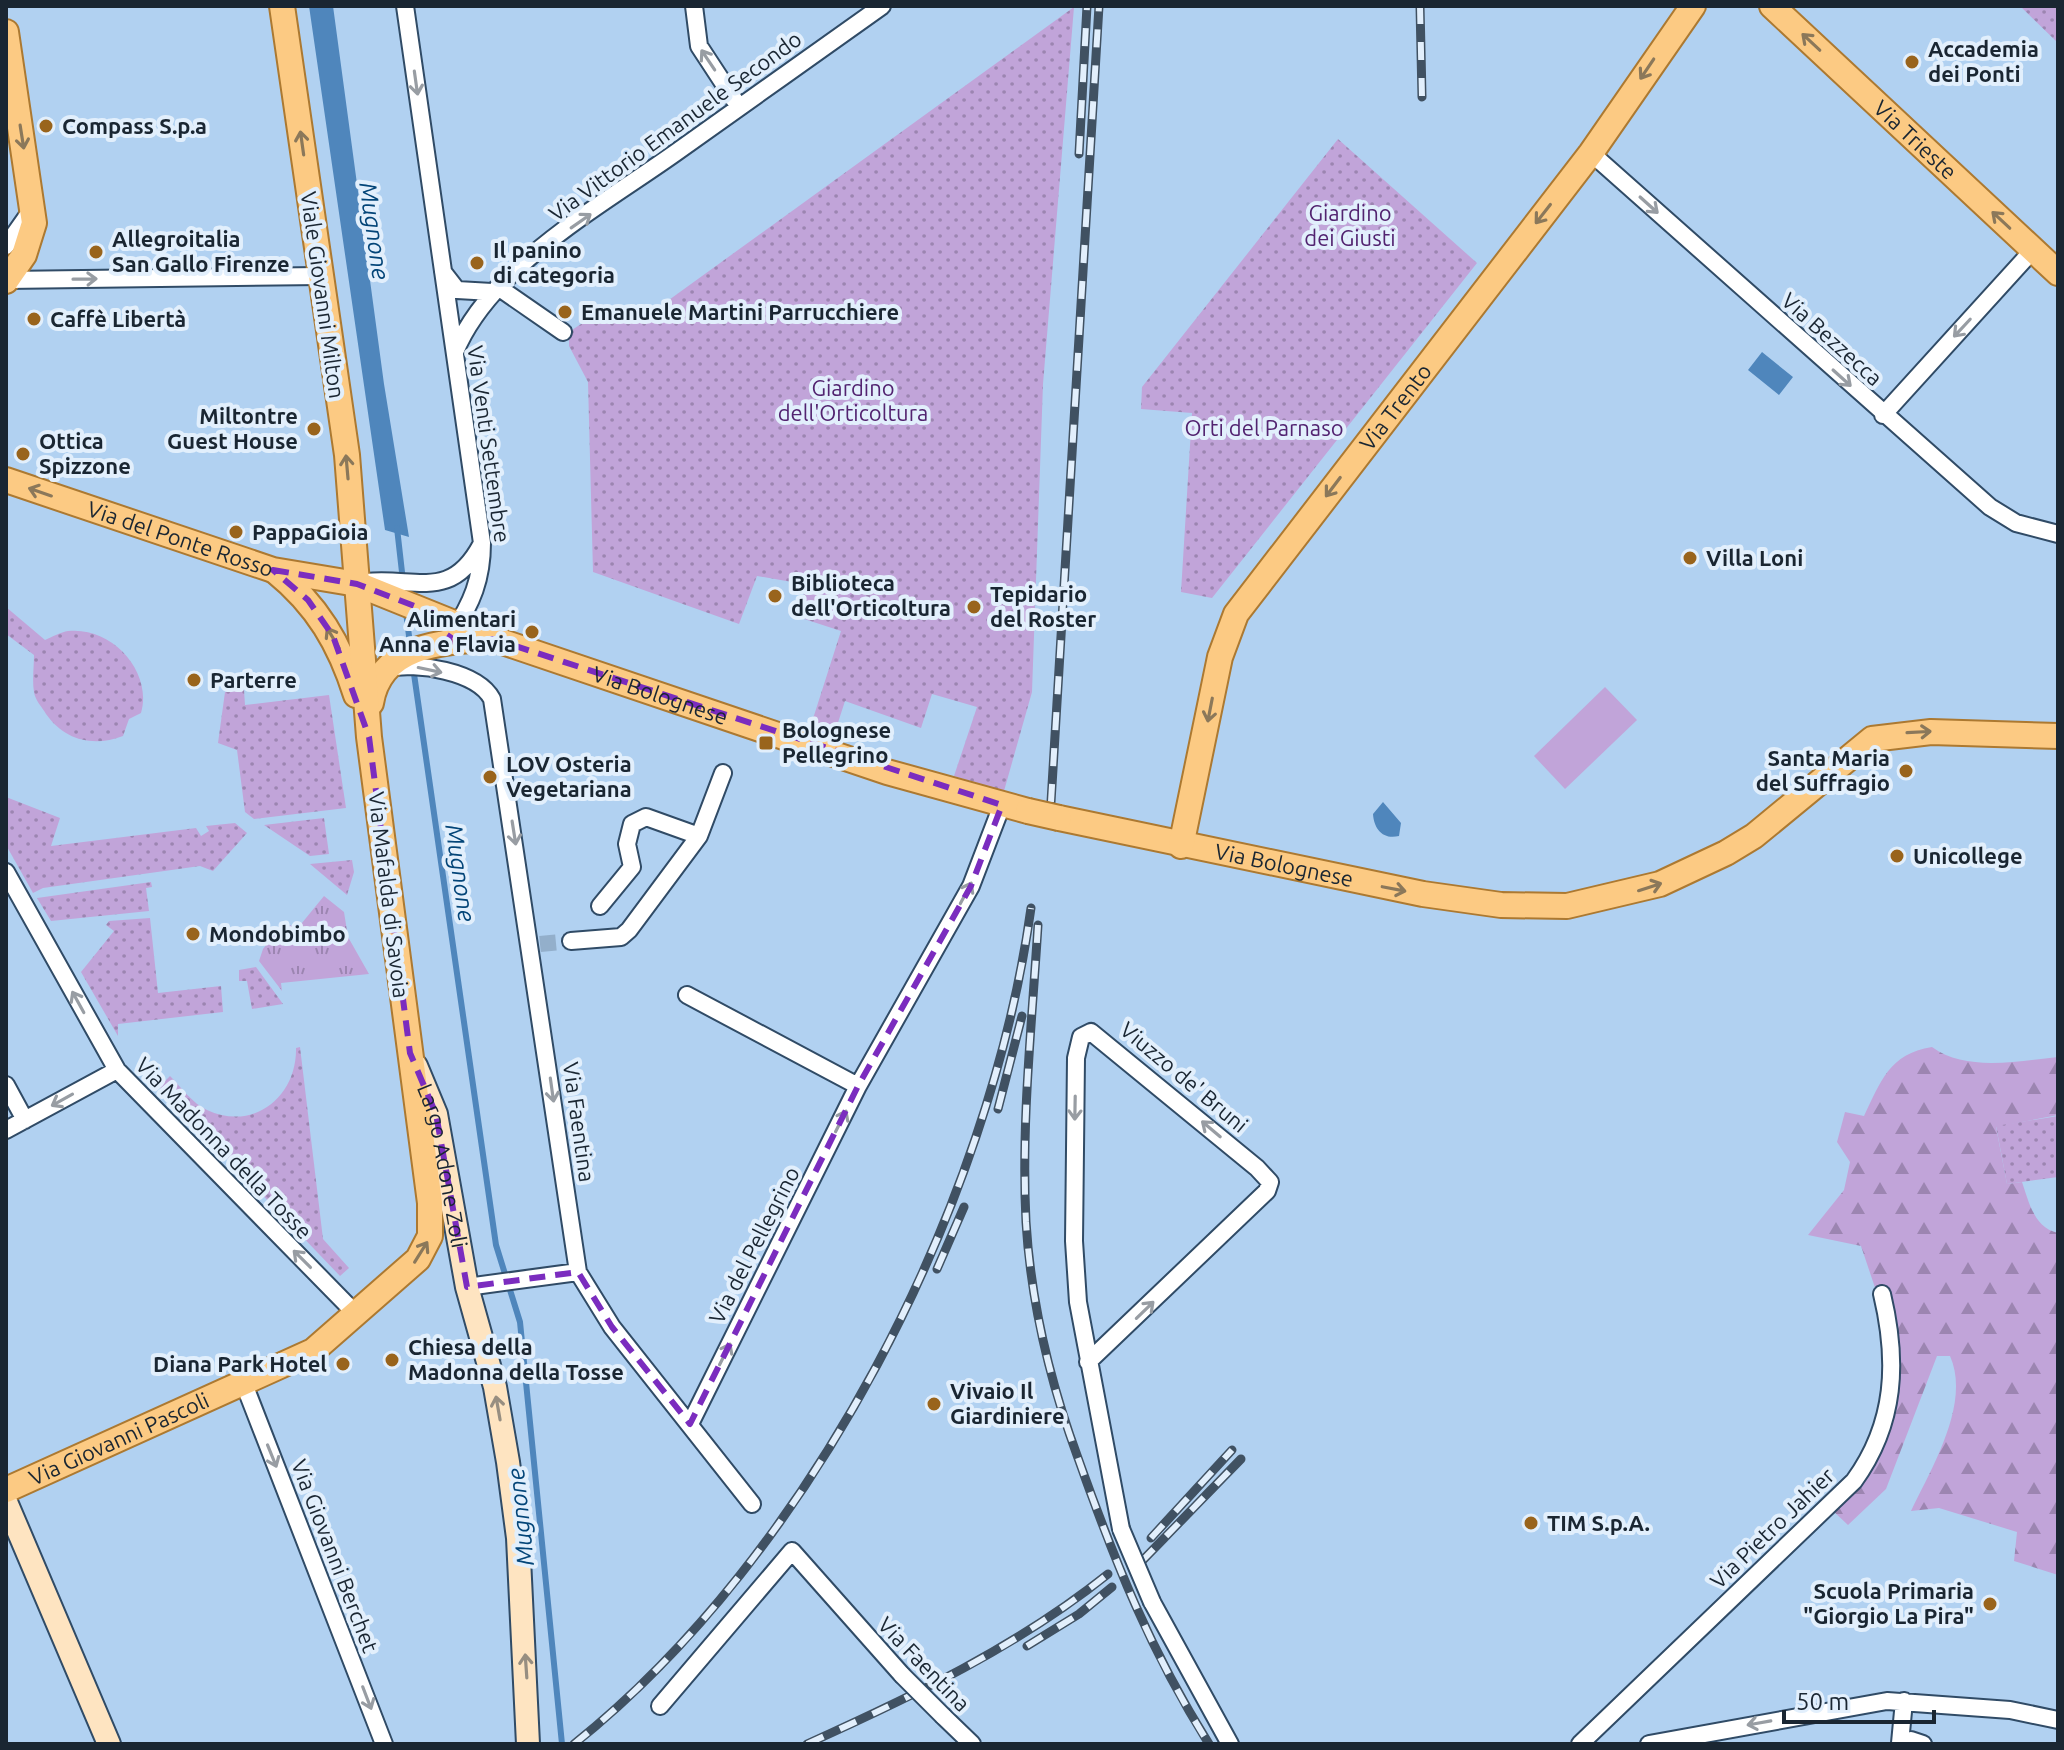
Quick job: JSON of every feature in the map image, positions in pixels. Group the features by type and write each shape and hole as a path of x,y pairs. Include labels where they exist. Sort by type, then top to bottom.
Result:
{"main road":[{"name":"Viale Giovanni Milton","path":"282,6 347,455 357,584"},
{"name":"Via Trento","path":"1181,846 1220,657 1236,614 1591,153 1693,6"},
{"name":"Via Trieste","path":"1772,6 2058,273"},
{"path":"6,32 34,223 29,244 6,280"},
{"name":"Via del Ponte Rosso","path":"6,480 273,570 388,591 456,630"},
{"name":"Via Mafalda di Savoia","path":"273,570 308,600 333,636 369,737"},
{"name":"Via Mafalda di Savoia","path":"357,584 369,737 410,1053"},
{"path":"369,737 373,690 392,665 411,651 456,630"},
{"name":"Via Bolognese","path":"456,630 491,638 887,772 1002,805 1181,846 1423,894 1501,905 1585,904 1678,877 1754,836 1872,739 1931,732 2058,736"},
{"name":"Largo Adone Zoli","path":"410,1053 436,1114 495,1387 514,1508 528,1744"},
{"name":"Largo Adone Zoli","path":"357,1315 418,1259 430,1236 430,1203 410,1053"},
{"name":"Via Giovanni Pascoli","path":"6,1490 313,1351 357,1315"},
{"path":"6,1502 109,1744"}],"street":[{"name":"Via Venti Settembre","path":"405,6 482,543 481,573 476,593 456,630"},
{"path":"694,6 699,46 739,107"},
{"name":"Via Vittorio Emanuele Secondo","path":"454,354 466,329 495,290 549,243 882,6"},
{"name":"Via Bezzecca","path":"1591,153 1883,415 2003,516 2031,528 2058,534"},
{"path":"6,246 27,218 32,203"},
{"path":"1883,415 2033,250"},
{"path":"441,266 457,290 495,290 563,332"},
{"path":"6,280 321,276"},
{"path":"388,591 456,577 468,568 482,543"},
{"name":"Via Faentina","path":"392,665 416,667 464,679 488,692 497,717 536,944 578,1272 612,1327 752,1504"},
{"path":"571,941 621,937 699,836 723,773"},
{"name":"Via del Pellegrino","path":"690,1424 858,1086 971,886 1002,805"},
{"path":"600,906 632,867 627,844 632,824 646,817 699,836"},
{"name":"Via Madonna della Tosse","path":"6,872 117,1070 357,1315"},
{"path":"687,995 858,1086"},
{"name":"Viuzzo de' Bruni","path":"1088,1362 1267,1191 1270,1182 1223,1139 1091,1032 1081,1037 1077,1049 1074,1260 1088,1362 1113,1476 1121,1529 1152,1602 1230,1744"},
{"path":"6,1130 117,1070"},
{"path":"6,1085 25,1120"},
{"path":"475,1286 578,1272"},
{"name":"Via Pietro Jahier","path":"1580,1744 1854,1481 1868,1462 1879,1441 1888,1400 1893,1340 1882,1294"},
{"name":"Via Giovanni Berchet","path":"244,1384 384,1744"},
{"name":"Via Faentina","path":"660,1706 792,1551 902,1675 972,1744"},
{"path":"1649,1744 1865,1703 1904,1701 2010,1710 2058,1720"},
{"path":"1904,1701 1900,1743 1911,1740 1923,1744"}],"highlighted area":[{"path":"273,570 357,584 459,623 446,642 494,639 1002,805 971,886 858,1086 690,1424 612,1327 578,1272 467,1287 436,1114 410,1053 369,737 333,636 308,600"}],"green space":[{"path":"2020,6 2058,6 2058,43"},
{"name":"Giardino dell'Orticoltura","path":"1074,7 1043,384 1032,692 1004,791 954,776 977,707 932,694 921,728 845,701 834,735 810,728 841,631 795,616 804,593 792,582 757,576 739,624 593,572 588,382 569,346 569,332 581,324 644,318"},
{"path":"1338,139 1477,263 1212,598 1181,592 1192,413 1141,409 1142,387"},
{"path":"6,607 45,640 65,632 84,631 114,644 126,655 141,682 143,698 141,713 129,719 123,736 91,741 71,736 54,723 35,695 34,655 6,634"},
{"path":"1605,687 1637,720 1565,789 1534,756"},
{"path":"244,690 245,705 329,695 346,808 254,819 245,812 237,750 218,743 225,692"},
{"path":"6,797 60,818 51,846 196,828 201,836 209,831 206,826 235,823 247,833 213,871 200,866 43,888 33,893 6,845"},
{"path":"324,818 329,854 310,856 264,825"},
{"path":"352,860 354,872 347,895 310,864"},
{"path":"151,882 152,887 146,888 149,911 51,921 37,898"},
{"path":"324,896 344,912 348,937 369,974 281,983 282,991 259,961 263,949 275,934 281,937 290,925 297,929"},
{"path":"150,918 158,993 221,986 223,1012 118,1024 118,1036 81,972 114,931 106,925 109,921"},
{"path":"256,967 283,1004 252,1009 247,981 239,981 239,970"},
{"path":"300,1047 323,1239 349,1268 340,1276 159,1087 170,1076 207,1110 224,1116 256,1113 281,1095 289,1081 296,1048"},
{"path":"1932,1047 1945,1055 1976,1062 2058,1057 2058,1115 1996,1127 2007,1184 2022,1182 2038,1220 2058,1233 2058,1575 2014,1561 2017,1532 1939,1508 1911,1511 1938,1455 1952,1414 1956,1394 1950,1356 1937,1356 1886,1489 1848,1525 1832,1510 1867,1479 1895,1413 1900,1362 1861,1246 1808,1235 1844,1190 1850,1162 1837,1142 1845,1112 1864,1116 1888,1071 1906,1056"},
{"path":"2058,1116 2058,1177 2007,1184 1996,1126"}],"water":[{"path":"309,6 333,6 384,384 409,537 385,530"},
{"path":"1762,352 1793,377 1779,395 1748,370"},
{"path":"1383,802 1401,823 1399,836 1384,835 1375,824 1373,814"}],"waterway":[{"name":"Mugnone","path":"397,528 403,581"},
{"name":"Mugnone","path":"406,612 410,644"},
{"name":"Mugnone","path":"413,667 496,1245 520,1322 562,1744"}],"tunnel":[{"path":"540,944 571,941"}],"railway":[{"path":"1079,154 1087,6"},
{"path":"1051,802 1099,6"},
{"path":"1420,6 1422,97"},
{"path":"574,1744 660,1666 740,1576 812,1475 876,1367 931,1254 976,1138 1009,1022 1031,908"},
{"path":"1038,925 1028,1073 1025,1185 1032,1282 1043,1342 1068,1429 1120,1569 1151,1640 1209,1744"},
{"path":"998,1109 1022,1016"},
{"path":"937,1269 964,1207"},
{"path":"1151,1538 1232,1450"},
{"path":"1141,1562 1241,1459"},
{"path":"807,1744 925,1688 1001,1647 1108,1574"},
{"path":"1027,1646 1079,1614 1112,1587"}],"place":[{"name":"Accademia dei Ponti","path":"1912,62"},
{"name":"Compass S.p.a","path":"46,126"},
{"name":"Allegroitalia San Gallo Firenze","path":"96,252"},
{"name":"Il panino di categoria","path":"477,263"},
{"name":"Emanuele Martini Parrucchiere","path":"565,312"},
{"name":"Caffè Libertà","path":"34,319"},
{"name":"Miltontre Guest House","path":"314,429"},
{"name":"Ottica Spizzone","path":"23,454"},
{"name":"PappaGioia","path":"236,532"},
{"name":"Villa Loni","path":"1690,558"},
{"name":"Biblioteca dell'Orticoltura","path":"775,596"},
{"name":"Tepidario del Roster","path":"974,607"},
{"name":"Alimentari Anna e Flavia","path":"532,632"},
{"name":"Parterre","path":"194,680"},
{"name":"Bolognese Pellegrino","path":"766,743"},
{"name":"Santa Maria del Suffragio","path":"1906,771"},
{"name":"LOV Osteria Vegetariana","path":"490,777"},
{"name":"Unicollege","path":"1897,856"},
{"name":"Mondobimbo","path":"193,934"},
{"name":"Chiesa della Madonna della Tosse","path":"392,1360"},
{"name":"Diana Park Hotel","path":"343,1364"},
{"name":"Vivaio Il Giardiniere","path":"934,1404"},
{"name":"TIM S.p.A.","path":"1531,1523"},
{"name":"Scuola Primaria \"Giorgio La Pira\"","path":"1990,1604"}],"park label":[{"name":"Giardino dei Giusti","path":"1350,226"},
{"name":"Orti del Parnaso","path":"1264,428"}]}
